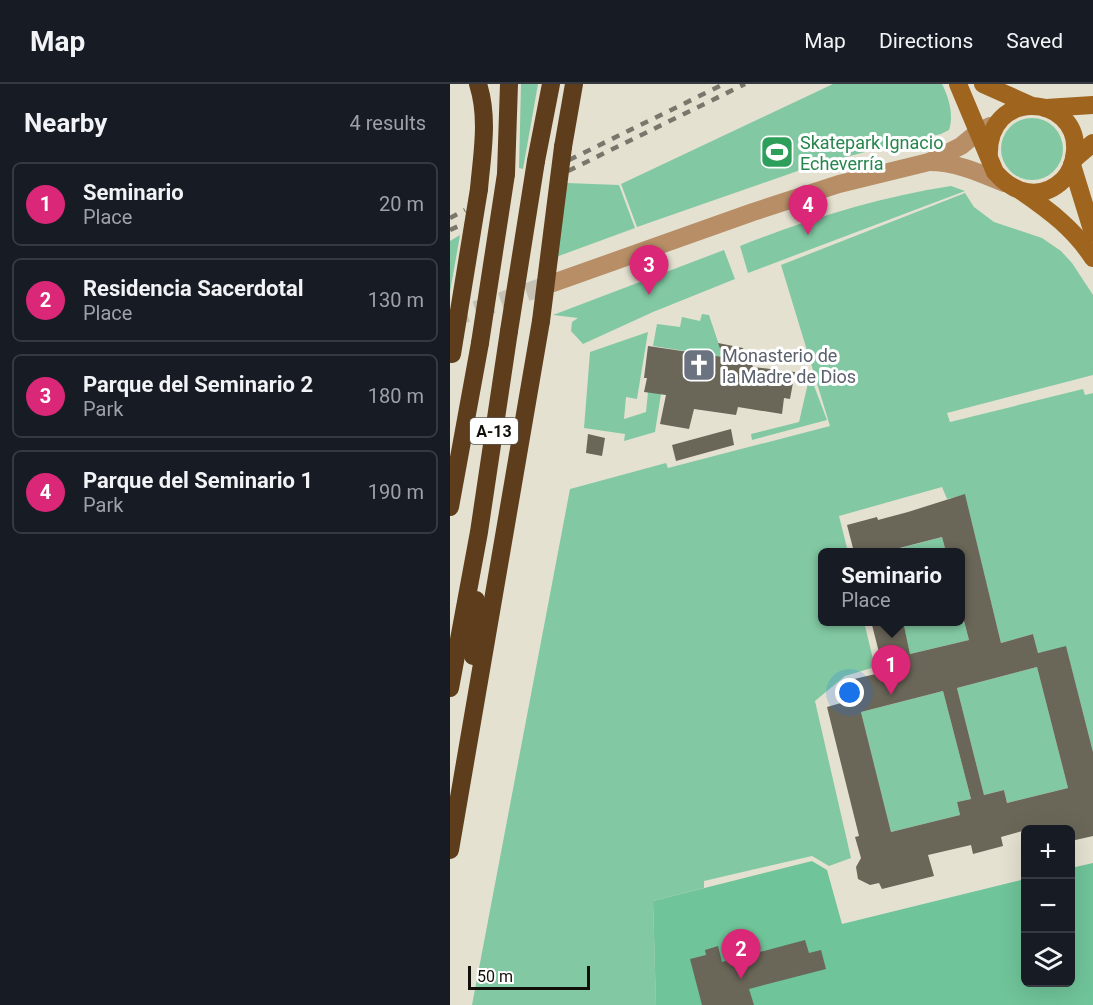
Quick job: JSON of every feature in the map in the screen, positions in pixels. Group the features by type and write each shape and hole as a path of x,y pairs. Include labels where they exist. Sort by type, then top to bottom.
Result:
{"highway":[{"path":"451,359 479,189 484,133 482,98 478,84"},
{"name":"A-13","path":"450,507 480,343 506,174 509,84"},
{"name":"A-13","path":"450,688 479,532 536,161 551,84"},
{"path":"450,850 541,321 563,147 574,84"},
{"path":"470,734 479,532"}],"main road":[{"path":"958,84 995,172 1004,183 1021,191 1071,229 1093,258"},
{"path":"983,84 1058,114 1067,123 1073,134 1076,147 1073,162 1093,233"},
{"path":"990,158 989,146 992,133 998,122 1014,110 1093,105"},
{"path":"1021,191 1044,191 1054,186 1063,179 1073,162 1093,143"}],"street":[{"path":"553,283 839,184 929,162 966,143 978,132 998,122"},
{"path":"929,162 960,166 1004,183"}],"green space":[{"path":"521,84 538,84 523,169 519,168"},
{"name":"Skatepark Ignacio Echeverría","path":"833,84 942,84 950,107 949,130 941,134 809,167 637,227 621,184"},
{"path":"1032,118 1044,120 1054,127 1061,137 1063,149 1061,161 1054,171 1044,178 1032,180 1020,178 1010,171 1003,161 1001,149 1003,137 1010,127 1020,120"},
{"path":"567,183 619,185 635,228 556,257"},
{"path":"951,186 965,191 748,273 740,246 844,210 897,196"},
{"path":"965,193 974,207 994,222 1042,238 1061,251 1072,263 1093,295 1093,375 947,413 950,422 1083,389 1085,395 1093,393 1093,752 1066,647 1038,653 1033,634 1001,643 965,495 947,499 942,487 839,516 847,548 818,548 818,626 865,626 875,667 845,676 815,701 851,858 829,866 812,856 704,881 704,888 653,901 656,1005 472,1005 570,489 666,463 668,468 830,426 781,265"},
{"path":"460,235 450,292 450,241"},
{"path":"724,250 735,279 653,312 583,344 571,331 572,322 578,318 553,315"},
{"path":"702,314 709,315 723,357 653,346 657,324 680,327 682,317 700,321"},
{"path":"648,332 637,399 626,397 624,419 646,412 648,392 661,394 655,432 624,441 625,434 584,428 590,352"},
{"path":"808,383 813,383 827,420 752,440 751,434 799,422"},
{"path":"942,537 945,548 901,548"},
{"path":"965,625 969,640 910,654 904,626"},
{"path":"1037,667 1068,788 1007,803 1004,790 984,795 957,688"},
{"path":"943,691 971,799 957,802 960,815 891,832 861,712"},
{"path":"812,861 827,870 842,924 1021,880 1021,987 1075,987 1075,867 1093,863 1093,1005 656,1005 653,901"}],"building":[{"name":"Monasterio de la Madre de Dios","path":"718,343 743,348 748,362 751,362 753,367 795,372 790,399 784,398 782,414 738,407 736,415 694,409 689,429 660,424 666,395 644,392 648,346 723,357"},
{"path":"731,429 734,445 676,461 672,445"},
{"path":"588,434 605,438 602,456 586,453"},
{"path":"965,494 1001,643 1033,634 1038,653 1066,646 1093,752 1093,836 1075,840 1075,825 1021,825 1021,831 1001,837 1003,846 973,854 971,845 928,855 934,876 882,889 879,883 870,885 858,879 856,867 861,858 855,837 859,836 827,707 855,699 850,680 884,672 872,626 904,626 910,654 969,640 965,625 965,548 945,548 942,537 899,548 853,548 847,525 877,517 878,520","holes":["1037,667 1068,788 1007,803 1004,790 984,795 957,688","943,691 971,799 957,802 960,815 891,832 861,712"]},
{"path":"805,940 809,953 821,950 826,969 749,989 754,1005 702,1005 690,959 706,955 705,950 718,946 722,962"}],"tunnel":[{"path":"450,319 553,283"}],"railway":[{"path":"569,160 724,84"},
{"path":"568,171 745,84"},
{"path":"450,218 465,210"},
{"path":"450,230 463,224"}],"place":[{"name":"Skatepark Ignacio Echeverría","path":"777,152"},
{"name":"Parque del Seminario 1","path":"808,235"},
{"name":"Parque del Seminario 2","path":"649,295"},
{"name":"Monasterio de la Madre de Dios","path":"699,365"},
{"name":"Seminario","path":"891,695"},
{"name":"Residencia Sacerdotal","path":"741,979"}]}
